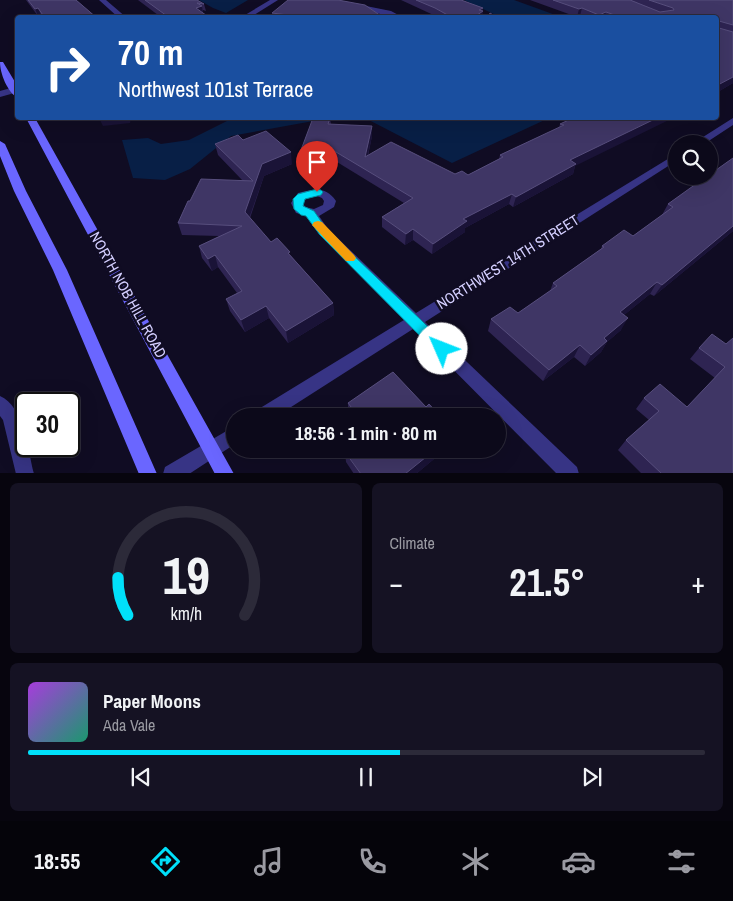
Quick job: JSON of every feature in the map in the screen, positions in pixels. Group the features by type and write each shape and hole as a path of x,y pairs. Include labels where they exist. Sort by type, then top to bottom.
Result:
{"main road":[{"path":"0,64 15,89"},
{"name":"NORTH NOB HILL ROAD","path":"31,120 224,473"},
{"path":"0,144 20,191 60,270 148,473"}],"street":[{"path":"102,0 120,15"},
{"path":"248,15 275,0"},
{"path":"346,4 389,12 395,15"},
{"path":"0,94 15,91"},
{"path":"711,135 733,121"},
{"name":"NORTHWEST 14TH STREET","path":"276,408 668,162"},
{"path":"310,213 324,232 569,473"},
{"path":"0,404 11,416 25,473"},
{"path":"174,473 226,440"}],"water":[{"path":"199,0 248,0 226,13"},
{"path":"464,0 514,0 555,15 496,15"},
{"path":"229,120 319,120 231,136 190,169 165,180 133,178 122,140 148,138 161,144 189,140"},
{"path":"369,120 545,120 452,163"}],"building":[{"path":"28,0 76,0 94,15 43,15 38,8 35,9"},
{"path":"145,0 197,0 204,4 197,3 202,6 196,8 206,15 170,15 166,15"},
{"path":"288,0 338,0 365,5 380,15 288,15 272,13"},
{"path":"416,0 461,0 483,8 479,10 483,11 477,15 448,15"},
{"path":"553,0 630,0 660,12 674,10 649,0 733,0 733,25 719,21 719,15 614,15 606,12 599,15 582,8 579,9"},
{"path":"719,28 733,32 733,77 719,84"},
{"path":"312,120 329,120 328,124 372,126 365,157 391,142 455,174 462,171 468,175 503,157 500,155 564,125 560,124 569,120 653,120 570,160 576,164 516,197 512,194 463,219 467,221 433,244 413,229 406,234 382,217 413,198 336,152 301,150"},
{"path":"266,131 291,152 262,164 245,212 271,242 277,238 333,303 286,331 266,306 241,320 226,299 242,291 215,255 208,259 199,246 242,226 178,223 201,179 253,181 215,144 238,135 243,140"},
{"path":"733,158 733,226 662,285 657,282 620,312 628,318 604,338 607,341 591,355 580,345 549,370 491,319 510,307 518,313 557,286 553,283 604,247 602,246 624,230 633,236 673,207 668,204 694,185 718,185 718,169"},
{"path":"712,334 726,344 733,338 733,473 661,473 626,440 659,411 644,398 660,384 687,407 725,367 699,348"},
{"path":"393,372 426,407 429,404 433,408 352,408 348,403"},
{"path":"349,458 425,458 406,473 360,473"}],"slow traffic":[{"path":"318,225 350,258"}],"route":[{"path":"317,192 306,194 299,199 297,203 300,210 310,213 324,232 442,349"}]}
